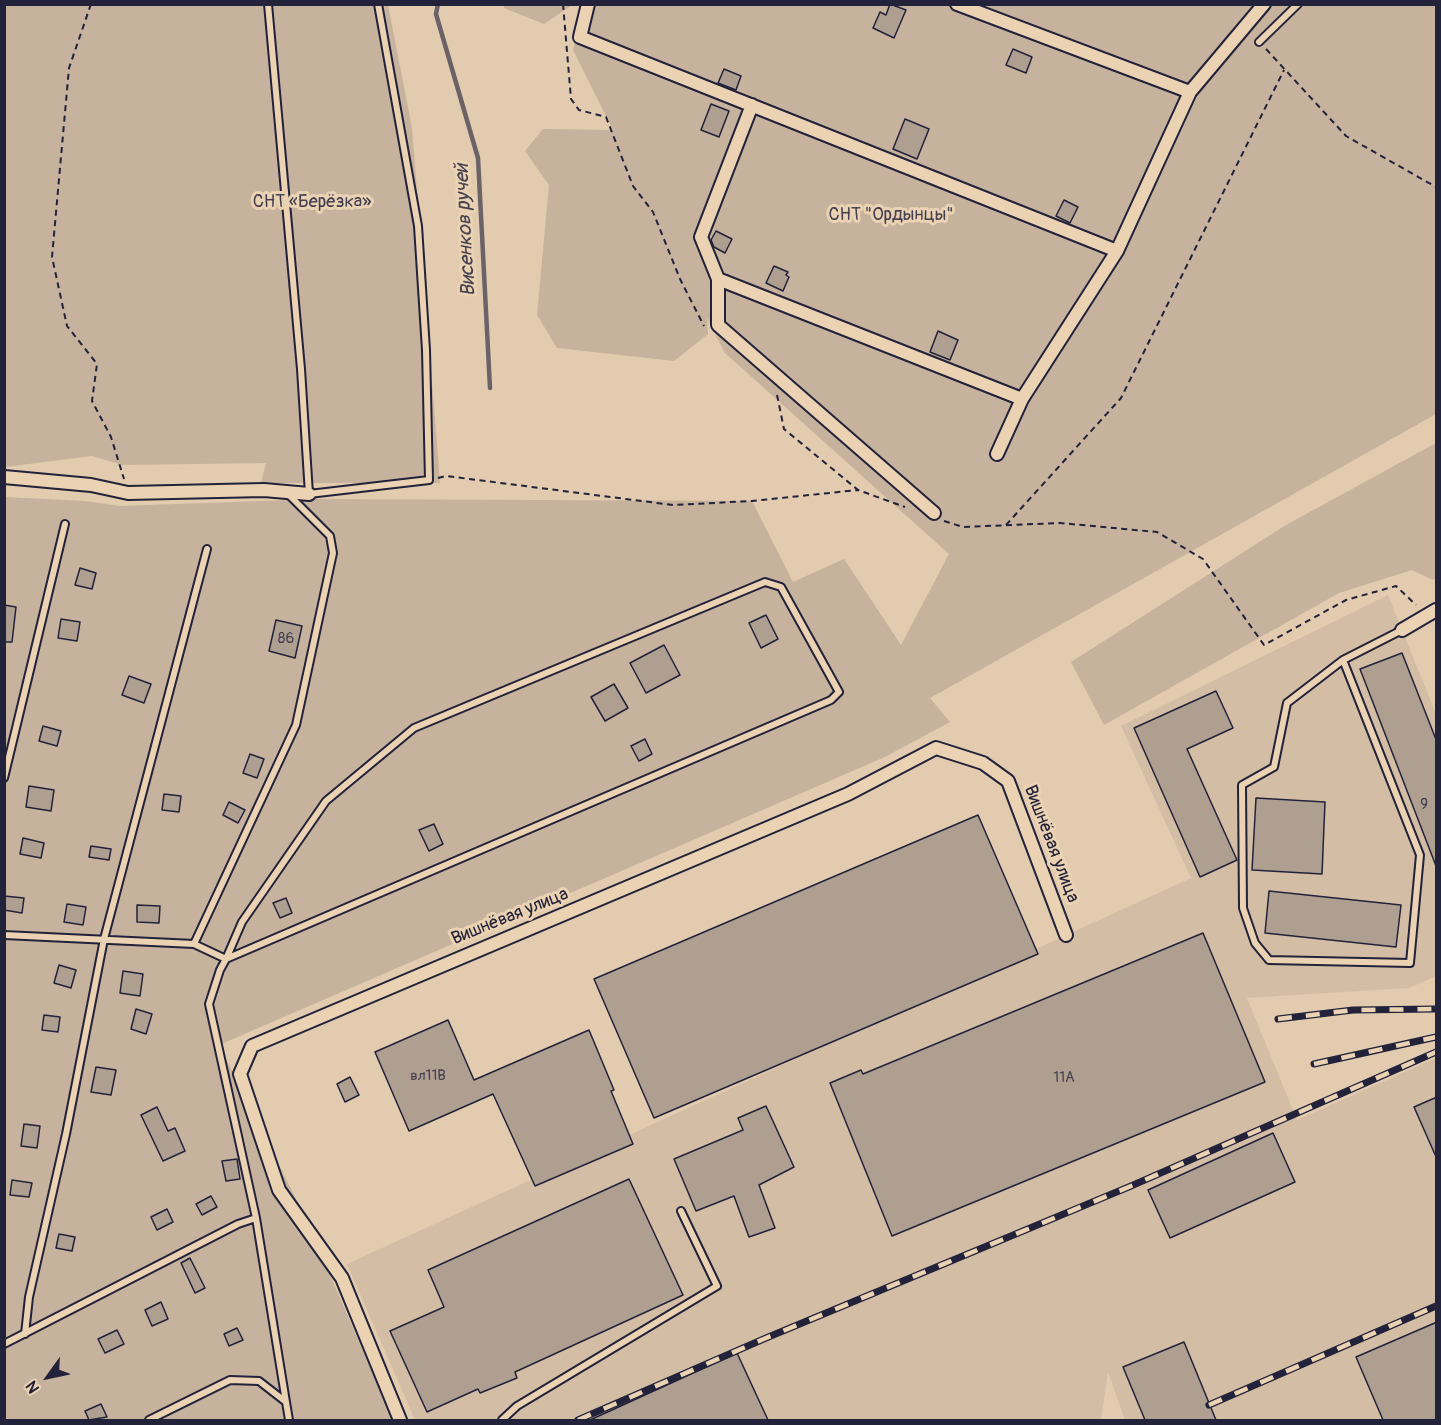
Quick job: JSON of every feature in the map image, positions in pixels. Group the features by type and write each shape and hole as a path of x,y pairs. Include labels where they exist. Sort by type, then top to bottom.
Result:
{"street":[{"path":"588,4 580,37 1117,251"},
{"path":"957,4 1190,92"},
{"path":"997,454 1022,399 1117,251 1190,92 1264,4"},
{"path":"752,105 701,237 718,279 718,325 938,516"},
{"path":"718,279 1022,399"},
{"path":"4,477 91,485 128,493 191,491 309,494"},
{"path":"1402,630 1432,613"},
{"name":"Вишнёвая улица","path":"400,1420 342,1278 279,1190 240,1074 252,1046 837,798 936,748 983,763 1008,781 1066,935"}],"lane":[{"path":"268,4 301,369 309,494 429,480 426,350 418,226 378,4"},
{"path":"1259,42 1298,4"},
{"path":"194,944 296,725 333,553 330,536 285,492"},
{"path":"4,778 65,524"},
{"path":"25,1334 29,1297 66,1134 104,939 207,549"},
{"path":"4,935 194,944 226,959 831,700 839,692 781,587 765,582 414,728 326,801 242,922 226,959 220,970 209,1004 256,1218 289,1420"},
{"path":"1344,660 1420,855 1410,963 1269,960 1255,943 1243,908 1242,785 1274,767 1287,703 1344,660 1402,630"},
{"path":"502,1420 517,1406 717,1286 681,1211"},
{"path":"4,1344 238,1224 256,1218"},
{"path":"149,1420 230,1380 259,1381 286,1402"}],"path":[{"path":"91,4 69,68 52,257 67,326 97,364 92,400 111,436 128,493"},
{"path":"563,4 571,99 579,110 606,117 633,186 653,212 680,279 708,334 729,336"},
{"path":"1259,42 1346,135 1437,188"},
{"path":"1006,525 1121,398 1284,70"},
{"path":"775,386 784,429 858,490 911,509"},
{"path":"429,480 446,476 673,505 752,501 858,490"},
{"path":"938,516 963,527 1060,523 1157,532 1203,559 1264,645 1346,600 1395,586 1432,613"}],"shaded area":[{"path":"1388,595 1436,714 1436,976 1409,988 1247,998 1297,1120 1436,1058 1436,1420 1125,1420 1108,1372 1101,1420 415,1420 347,1264 1191,878 1121,726"}],"green space":[{"path":"504,4 572,5 544,24 504,8"},
{"name":"СНТ «Берёзка»","path":"4,5 388,5 412,128 440,483 261,483 266,463 122,465 92,456 5,467"},
{"name":"СНТ \"Ордынцы\"","path":"584,5 1436,5 1436,414 930,698 950,722 885,757 219,1045 303,1213 393,1420 5,1420 4,497 85,501 120,506 318,499 752,501 793,582 844,559 901,645 949,554 725,353 707,318 708,334 674,361 557,348 537,315 549,185 525,151 543,129 613,130 573,50"},
{"path":"1436,443 1436,578 1433,580 1412,570 1339,593 1104,725 1071,662 1286,525"}],"building":[{"path":"890,4 906,10 894,38 873,28 880,12 886,15"},
{"path":"1013,49 1032,57 1026,73 1006,65"},
{"path":"724,69 741,76 736,90 718,83"},
{"path":"711,104 729,111 719,137 701,130"},
{"path":"905,119 929,129 917,159 893,149"},
{"path":"1064,200 1078,207 1070,223 1056,216"},
{"path":"716,231 732,239 725,253 714,247 711,240"},
{"path":"774,266 788,272 786,275 789,277 783,291 766,283"},
{"path":"938,331 958,340 950,360 930,352"},
{"path":"80,568 96,573 92,589 75,585"},
{"path":"4,605 16,607 12,642 4,642"},
{"path":"766,615 778,639 761,648 749,623"},
{"path":"61,619 80,622 77,641 58,638"},
{"path":"276,620 302,626 295,658 269,651"},
{"path":"664,645 680,675 646,693 630,663"},
{"path":"1402,653 1437,742 1436,866 1360,669"},
{"path":"129,676 151,684 144,703 122,695"},
{"path":"614,684 628,708 605,721 591,697"},
{"path":"1216,691 1233,728 1187,749 1237,860 1200,877 1134,728"},
{"path":"43,726 61,731 57,746 39,741"},
{"path":"645,739 652,754 639,761 631,746"},
{"path":"250,754 264,759 257,778 243,773"},
{"path":"29,786 54,790 51,811 26,807"},
{"path":"164,794 181,796 179,812 162,810"},
{"path":"1256,798 1325,802 1322,874 1252,870"},
{"path":"229,802 245,810 238,823 223,815"},
{"path":"978,815 1038,954 654,1118 594,979"},
{"path":"434,824 443,844 429,851 419,830"},
{"path":"23,838 44,843 41,858 20,854"},
{"path":"91,846 111,849 109,860 89,857"},
{"path":"1269,891 1401,905 1396,947 1265,933"},
{"path":"4,896 24,898 22,913 4,910"},
{"path":"286,898 292,913 280,918 273,903"},
{"path":"67,904 86,907 83,925 64,922"},
{"path":"137,905 160,906 159,923 137,922"},
{"path":"1203,933 1265,1082 892,1236 830,1083 861,1070 863,1074"},
{"path":"59,965 76,970 71,988 54,983"},
{"path":"123,971 143,974 140,996 120,993"},
{"path":"136,1009 152,1014 146,1034 131,1029"},
{"path":"44,1015 60,1017 58,1032 42,1030"},
{"path":"448,1020 474,1080 589,1030 633,1144 535,1186 493,1094 409,1131 375,1052"},
{"path":"96,1067 116,1070 111,1095 91,1092"},
{"path":"350,1077 359,1095 345,1102 337,1084"},
{"path":"1437,1097 1437,1159 1414,1107"},
{"path":"766,1106 794,1167 759,1185 775,1228 749,1237 734,1196 696,1211 674,1159 743,1130 738,1118"},
{"path":"157,1107 168,1131 175,1128 185,1151 163,1161 141,1115"},
{"path":"24,1124 40,1126 37,1148 21,1146"},
{"path":"1273,1133 1295,1182 1170,1238 1148,1190"},
{"path":"237,1159 240,1179 226,1181 222,1161"},
{"path":"629,1179 683,1295 515,1372 517,1378 480,1393 478,1389 427,1412 390,1331 444,1307 428,1270"},
{"path":"12,1180 32,1183 29,1197 10,1195"},
{"path":"211,1196 217,1207 202,1215 196,1204"},
{"path":"167,1209 173,1222 157,1230 151,1217"},
{"path":"59,1234 75,1237 72,1251 56,1248"},
{"path":"190,1258 205,1288 195,1293 181,1263"},
{"path":"161,1302 168,1319 152,1326 145,1310"},
{"path":"1437,1322 1437,1420 1383,1420 1356,1357"},
{"path":"237,1328 243,1340 229,1346 224,1334"},
{"path":"117,1330 124,1344 105,1353 98,1339"},
{"path":"1184,1342 1216,1420 1145,1420 1123,1367"},
{"path":"737,1353 768,1420 590,1420"},
{"path":"101,1404 107,1417 89,1420 85,1411"}],"waterway":[{"name":"Висенков ручей","path":"438,4 436,14 478,158 490,388"}],"railway":[{"path":"1278,1019 1353,1010 1436,1009"},
{"path":"1314,1064 1436,1037"},
{"path":"578,1420 766,1338 1131,1186 1436,1052"},
{"path":"1209,1405 1436,1306"}]}
